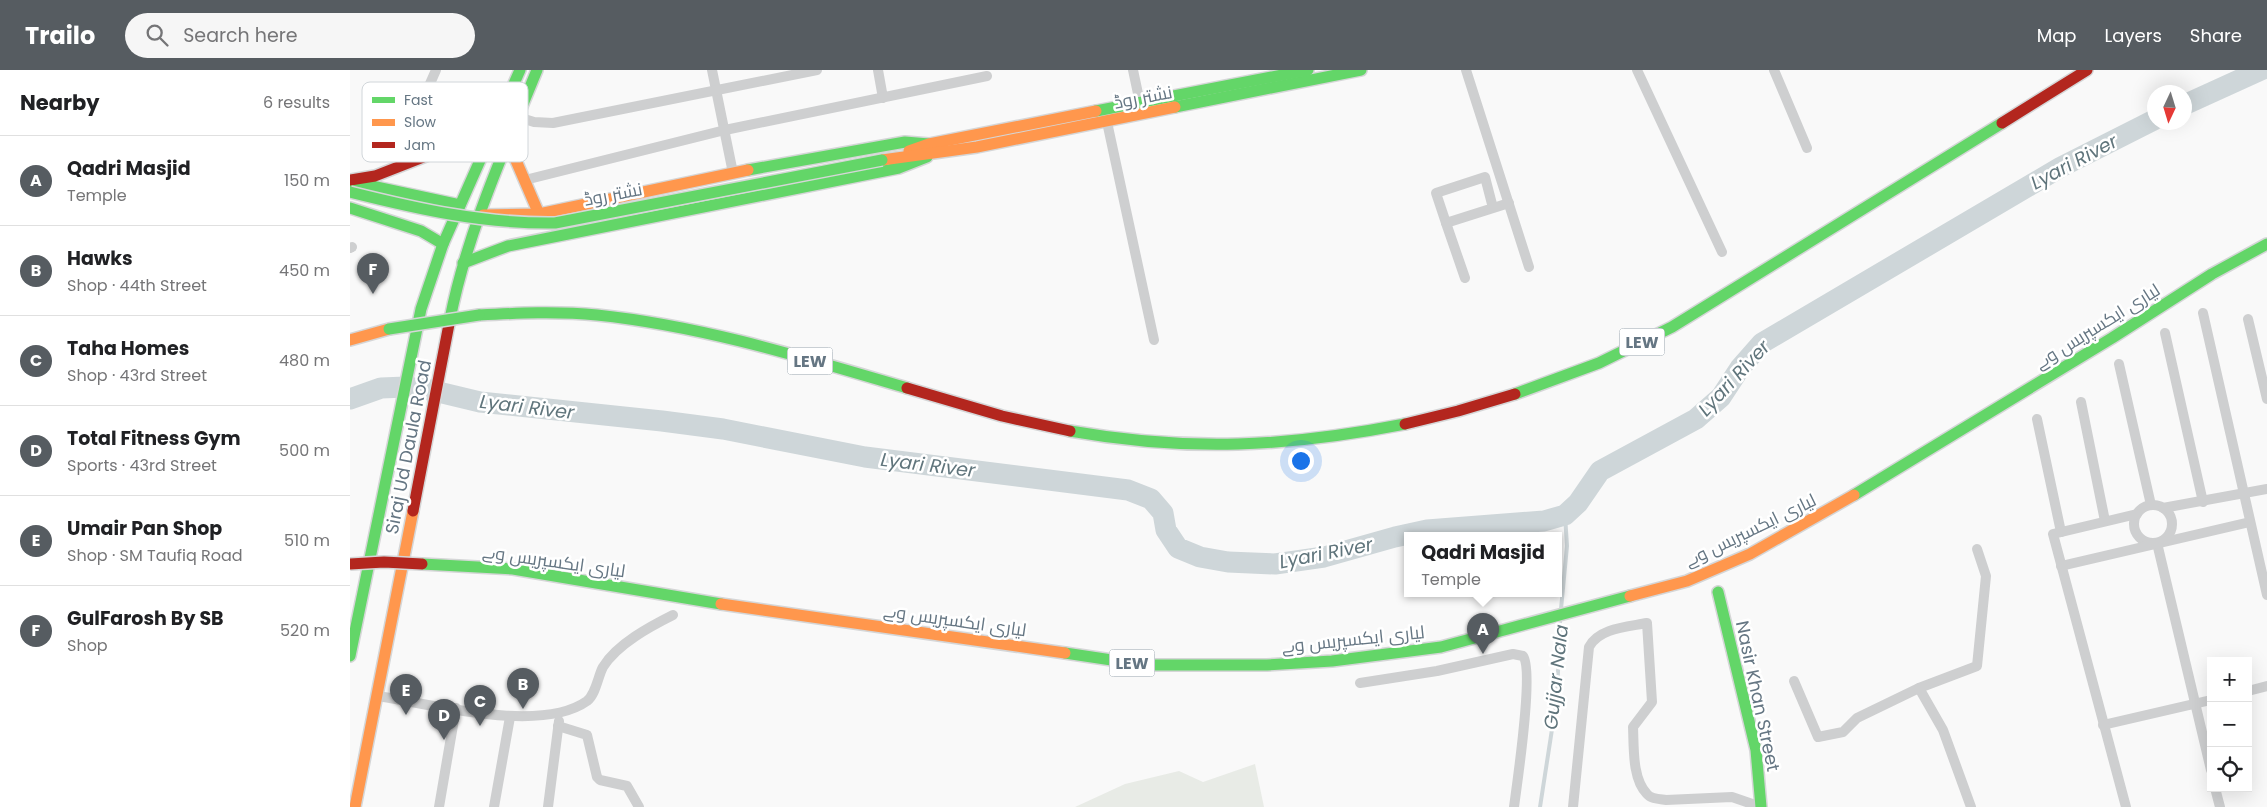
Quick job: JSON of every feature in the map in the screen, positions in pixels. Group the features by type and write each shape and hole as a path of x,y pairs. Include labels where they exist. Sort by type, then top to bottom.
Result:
{"main road":[{"name":"Siraj Ud Daula Road","path":"515,82 520,70"},
{"name":"Siraj Ud Daula Road","path":"528,92 537,70"},
{"name":"نشتر روڈ","path":"350,192 464,219 501,224 555,223 882,160 928,147 1308,70"},
{"name":"نشتر روڈ","path":"480,215 539,214 733,173 905,142 928,147 1107,122 1361,70"},
{"name":"LEW","path":"350,340 389,329 426,322 496,313 544,312 616,316 651,321 723,336 984,411 1022,421 1098,435 1212,446 1288,442 1365,432 1445,415 1526,391 1601,362 1658,334 1719,300 1786,256 2087,70"},
{"name":"نشتر روڈ","path":"463,263 508,246 899,168 928,147"},
{"path":"350,181 375,176 411,162"},
{"name":"Siraj Ud Daula Road","path":"350,656 362,589 421,308 442,244 479,162"},
{"name":"Siraj Ud Daula Road","path":"355,807 452,309 463,263 500,162"},
{"path":"517,162 539,214"},
{"path":"350,181 460,205"},
{"path":"396,223 405,192"},
{"path":"350,208 421,232 442,244"},
{"name":"لیاری ایکسپریس وے","path":"350,564 384,562 513,569 696,600 1145,665 1276,665 1332,661 1441,647 1687,581 1750,554 1824,514 2112,338 2212,274 2267,244"},
{"name":"Nasir Khan Street","path":"1718,592 1756,750 1761,807"}],"street":[{"path":"431,82 436,70"},
{"path":"712,70 733,173"},
{"path":"528,120 553,123 818,70"},
{"path":"878,70 883,98"},
{"path":"1133,70 1140,103"},
{"path":"1466,70 1529,267"},
{"path":"1637,70 1722,252"},
{"path":"1774,70 1807,148"},
{"path":"525,180 725,130 986,76"},
{"path":"1107,122 1154,340"},
{"path":"1465,278 1436,194 1485,176 1493,208"},
{"path":"1446,223 1509,203"},
{"path":"2203,313 2267,595"},
{"path":"2248,319 2267,399"},
{"path":"2164,334 2203,502"},
{"path":"2120,364 2150,506"},
{"path":"2080,402 2105,521"},
{"path":"2037,419 2061,532"},
{"path":"2163,508 2171,519 2171,529 2164,540 2157,543 2149,543 2138,537 2134,526 2137,514 2142,509 2150,506 2163,508 2203,502 2267,488"},
{"path":"2126,807 2053,534 2137,514"},
{"path":"2061,566 2250,522"},
{"path":"2157,543 2207,754"},
{"path":"1794,681 1818,737 1843,732 1857,718 1919,688 1977,666 1986,576 1977,549"},
{"path":"378,696 510,717 546,716 587,700 610,658 646,628 673,615"},
{"path":"1573,807 1589,647 1597,636 1616,629 1646,623 1652,702 1633,727 1636,771 1646,794 1655,799 1680,803 1732,797 1761,807"},
{"path":"1360,682 1437,671 1513,654 1523,656 1527,661 1520,767 1514,807"},
{"path":"2252,690 2267,686"},
{"path":"1919,688 1943,730 1971,807"},
{"path":"2103,725 2207,701"},
{"path":"438,807 456,708"},
{"path":"548,807 560,712"},
{"path":"494,807 510,717"},
{"path":"558,726 587,735 597,777 600,780 627,786 639,807"},
{"path":"2216,792 2220,807"}],"shaded area":[{"path":"1255,764 1264,807 1075,807 1125,784 1179,771 1203,782"}],"waterway":[{"name":"Lyari River","path":"2192,101 2261,70"},
{"name":"Lyari River","path":"1418,532 1544,521 1565,515 1578,503 1600,471 1696,419 1721,397 1740,368 1762,343 2061,167 2147,124"},
{"name":"Lyari River","path":"350,399 381,388 406,387 430,390 480,402 723,429 865,457 1128,490 1151,499 1163,513 1166,530 1178,548 1200,557 1228,562 1275,564 1324,557 1404,535"},
{"name":"Gujjar Nala","path":"1561,609 1567,546 1565,515"},
{"name":"Gujjar Nala","path":"1540,807 1557,697 1560,621"}],"traffic: fast":[{"path":"515,82 520,70"},
{"path":"528,92 537,70"},
{"path":"1096,111 1308,70"},
{"path":"1175,107 1361,70"},
{"path":"1515,394 1599,363 1672,327 2002,123"},
{"path":"748,170 905,142 929,144"},
{"path":"463,263 508,246 899,168 927,157"},
{"path":"350,192 426,210 477,218 529,223 555,223 882,160"},
{"path":"350,656 421,309 443,244 479,162"},
{"path":"450,319 466,255 499,162"},
{"path":"353,182 460,205"},
{"path":"350,208 421,231 443,244"},
{"path":"1854,495 2112,338 2212,274 2267,244"},
{"path":"479,315 567,313 637,320 754,344 907,388"},
{"path":"389,329 479,315"},
{"path":"1070,431 1156,442 1238,444 1320,438 1405,424"},
{"path":"422,564 513,569 721,604"},
{"path":"1718,592 1756,750 1761,807"},
{"path":"1065,653 1145,665 1267,665 1332,661 1441,647 1630,596"}],"traffic: slow":[{"path":"882,160 977,147 1175,107"},
{"path":"909,151 929,144 1096,111"},
{"path":"517,162 539,214"},
{"path":"483,215 539,214 748,170"},
{"path":"350,340 389,329"},
{"path":"1630,596 1687,581 1750,554 1854,495"},
{"path":"355,807 413,511"},
{"path":"721,604 1065,653"}],"traffic: jam":[{"path":"2002,123 2087,70"},
{"path":"350,180 375,176 411,162"},
{"path":"413,511 450,319"},
{"path":"907,388 1002,416 1070,431"},
{"path":"1405,424 1515,394"},
{"path":"350,564 384,562 422,564"}],"place":[{"name":"GulFarosh By SB","path":"373,294"},
{"name":"Qadri Masjid","path":"1483,654"},
{"name":"Hawks","path":"523,709"},
{"name":"Umair Pan Shop","path":"406,715"},
{"name":"Taha Homes","path":"480,726"},
{"name":"Total Fitness Gym","path":"444,740"}]}
